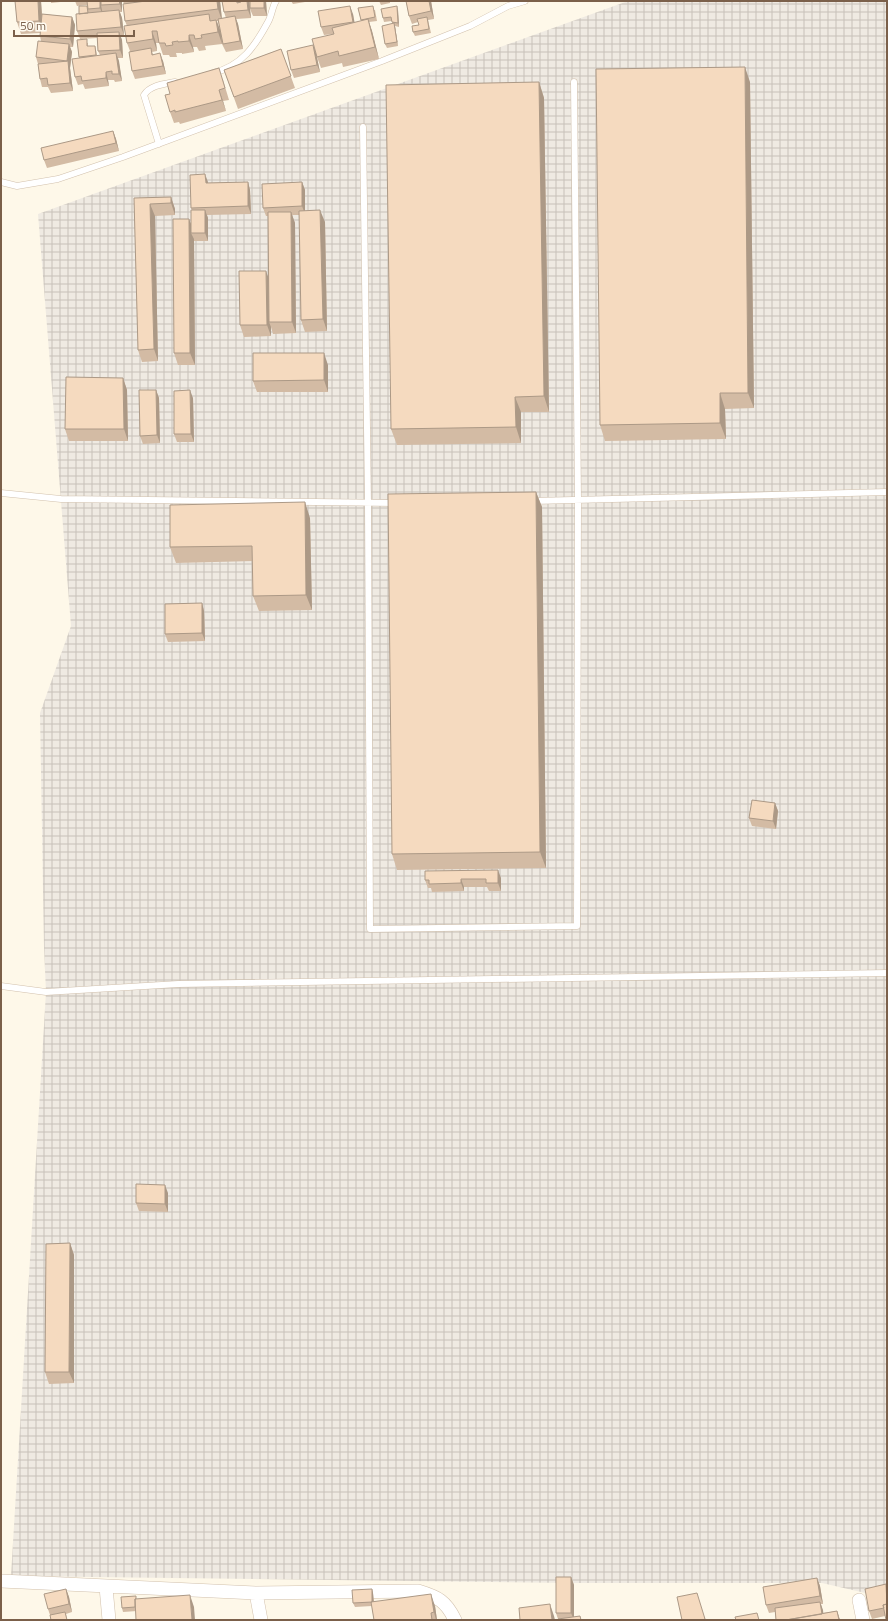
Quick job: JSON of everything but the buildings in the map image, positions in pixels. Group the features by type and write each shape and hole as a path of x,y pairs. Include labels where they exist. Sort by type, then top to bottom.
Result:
{"street":[{"path":"1,1581 256,1593 418,1591 438,1598 450,1610 455,1620"},
{"path":"106,1586 109,1620"},
{"path":"256,1593 261,1620"},
{"path":"860,1600 863,1620"}],"lane":[{"path":"204,75 225,70 248,55 269,21 276,1"},
{"path":"1,182 17,186 58,179 159,144 382,61 470,26 508,6 525,1"},
{"path":"159,144 144,95 147,90 155,86 183,80"},
{"path":"363,127 368,503 370,930 577,926 578,500 574,82"},
{"path":"523,501 887,492"},
{"path":"1,493 61,499 407,503"},
{"path":"1,986 46,992 178,984 887,973"}],"shaded area":[{"path":"628,1 887,1 887,1598 822,1583 569,1583 11,1576 46,992 40,713 71,626 38,214"}]}
